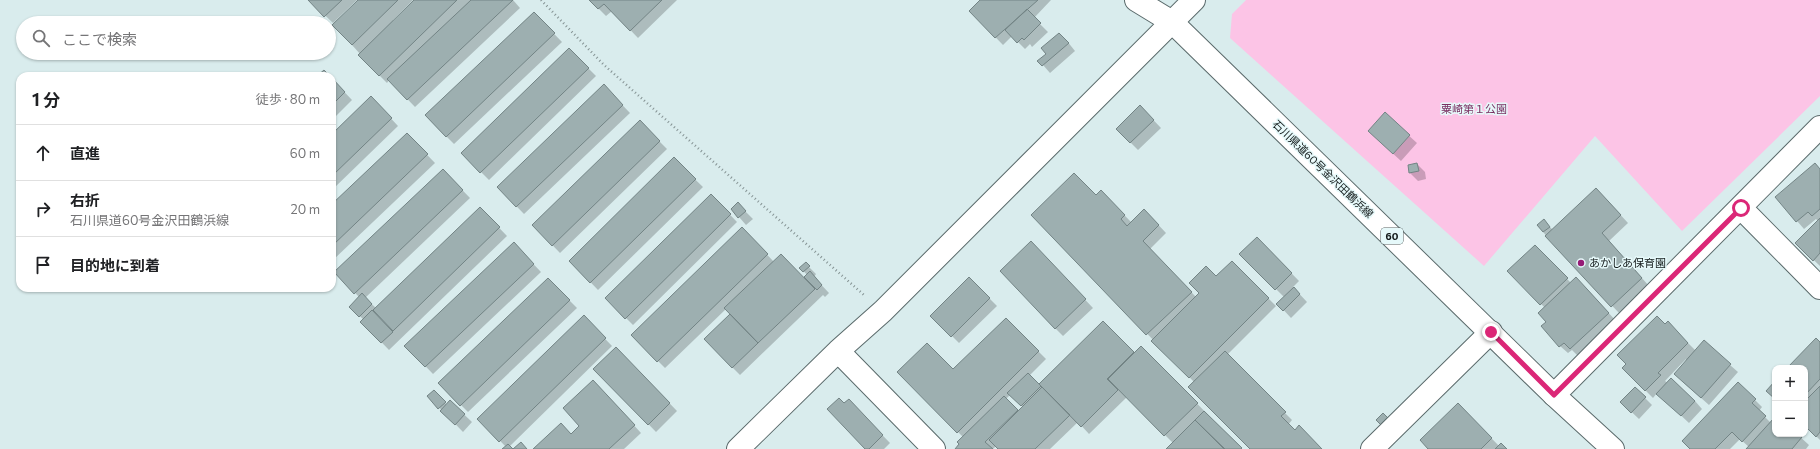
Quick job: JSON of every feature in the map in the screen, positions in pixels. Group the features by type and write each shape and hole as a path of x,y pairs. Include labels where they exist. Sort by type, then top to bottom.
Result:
{"street":[{"path":"1136,0 1172,22"},
{"path":"1150,0 1172,22"},
{"path":"738,449 838,351 883,311 1194,0"},
{"name":"石川県道60号金沢田鶴浜線","path":"1172,22 1554,395 1613,449"},
{"path":"1554,395 1820,127"},
{"path":"1741,208 1820,288"},
{"path":"1372,449 1491,332"},
{"path":"838,351 934,449"}],"path":[{"path":"541,0 604,65 883,311"}],"green space":[{"name":"粟崎第１公園","path":"1246,0 1820,0 1820,96 1682,231 1595,136 1484,266 1230,38 1232,14"}],"building":[{"path":"308,0 342,0 325,16 323,16"},
{"path":"358,0 398,0 352,45 336,29 336,21"},
{"path":"414,0 457,0 379,76 358,55"},
{"path":"471,0 513,0 407,100 387,79"},
{"path":"589,0 662,0 630,31 604,4 598,9"},
{"path":"980,0 1038,0 995,38 969,11"},
{"path":"1027,9 1041,23 1024,40 1022,38 1017,43 1005,30"},
{"path":"534,12 555,33 446,137 425,115"},
{"path":"1059,33 1069,43 1042,66 1037,61 1046,54 1041,48"},
{"path":"569,48 589,68 480,173 461,153"},
{"path":"336,82 345,92 336,101"},
{"path":"604,84 623,105 516,207 497,187"},
{"path":"371,96 392,118 336,172 336,130"},
{"path":"1140,105 1154,120 1130,143 1116,129"},
{"path":"1385,112 1410,135 1393,154 1368,131"},
{"path":"640,120 660,141 552,246 532,225"},
{"path":"407,133 428,154 336,242 336,200"},
{"path":"674,157 696,179 590,283 569,261"},
{"path":"1417,163 1419,171 1409,173 1408,165"},
{"path":"1815,163 1820,169 1820,209 1812,216 1808,212 1796,222 1775,197"},
{"path":"443,169 463,190 354,294 336,274 336,270"},
{"path":"1074,173 1096,195 1101,190 1125,215 1121,219 1127,226 1144,209 1159,225 1143,241 1192,292 1146,335 1031,215"},
{"path":"1596,188 1621,215 1602,233 1642,278 1611,307 1545,236"},
{"path":"711,194 731,214 625,319 605,298"},
{"path":"738,202 746,211 738,218 731,209"},
{"path":"480,207 500,227 393,331 373,310"},
{"path":"1820,218 1820,253 1813,261 1795,243"},
{"path":"1544,219 1550,227 1543,232 1537,225"},
{"path":"742,227 768,254 657,362 631,335"},
{"path":"1257,237 1292,273 1275,290 1239,254"},
{"path":"1031,241 1086,299 1055,329 1000,271"},
{"path":"514,242 534,264 425,367 404,346"},
{"path":"1535,245 1568,278 1540,305 1507,271"},
{"path":"781,254 815,289 758,343 724,308"},
{"path":"1232,261 1269,298 1189,378 1151,341 1199,293 1189,283 1206,266 1216,276"},
{"path":"806,262 810,266 803,272 799,268"},
{"path":"810,271 822,285 817,290 804,277"},
{"path":"969,277 990,298 951,337 930,316"},
{"path":"1576,277 1609,313 1570,349 1564,343 1559,347 1541,326 1546,322 1538,313"},
{"path":"548,278 570,300 460,406 438,383"},
{"path":"1294,287 1300,294 1283,311 1276,304"},
{"path":"362,293 372,304 359,317 349,307"},
{"path":"372,310 393,332 381,343 360,322"},
{"path":"730,314 758,343 732,368 704,339"},
{"path":"584,315 606,338 499,442 477,419"},
{"path":"1657,316 1665,324 1668,321 1688,343 1658,373 1661,375 1645,391 1622,368 1626,364 1617,355"},
{"path":"1006,318 1039,351 957,433 897,372 927,343 953,369"},
{"path":"1103,321 1134,352 1107,379 1118,390 1081,427 1039,384"},
{"path":"1816,338 1820,342 1820,379 1808,392 1808,365 1790,365"},
{"path":"1704,340 1731,364 1701,398 1674,374"},
{"path":"1141,346 1198,403 1164,436 1108,379"},
{"path":"616,347 670,403 648,425 593,369"},
{"path":"1225,351 1286,412 1281,416 1295,430 1299,425 1322,449 1250,449 1188,387"},
{"path":"1028,373 1041,386 1021,406 1007,393"},
{"path":"1671,378 1695,401 1681,416 1656,394"},
{"path":"593,380 635,425 609,449 533,449 561,423 571,434 579,426 563,408"},
{"path":"1738,382 1756,399 1752,403 1766,416 1742,442 1732,432 1715,449 1690,449 1682,441"},
{"path":"1772,384 1772,396 1766,391"},
{"path":"1820,386 1820,432 1816,437 1808,429 1808,398"},
{"path":"1042,387 1070,415 1035,449 998,449 989,440"},
{"path":"1635,387 1646,397 1631,413 1620,402"},
{"path":"434,390 446,402 438,409 427,396"},
{"path":"1004,396 1018,410 985,442 993,449 955,449 959,444 957,442"},
{"path":"839,398 844,403 849,399 883,435 869,449 865,449 827,409"},
{"path":"450,400 465,414 455,425 440,411"},
{"path":"1458,403 1492,438 1481,449 1428,449 1420,440"},
{"path":"1204,411 1242,448 1241,449 1225,449 1195,420"},
{"path":"1383,413 1389,419 1382,426 1376,420"},
{"path":"1195,420 1224,449 1166,449"},
{"path":"1772,420 1772,437 1802,437 1792,449 1746,449"},
{"path":"521,442 527,449 513,449"},
{"path":"1501,443 1507,449 1495,449"},
{"path":"508,444 513,449 502,449"}],"place":[{"name":"あかしあ保育園","path":"1581,263"}],"route":[{"path":"1491,332 1554,395 1741,208"}]}
